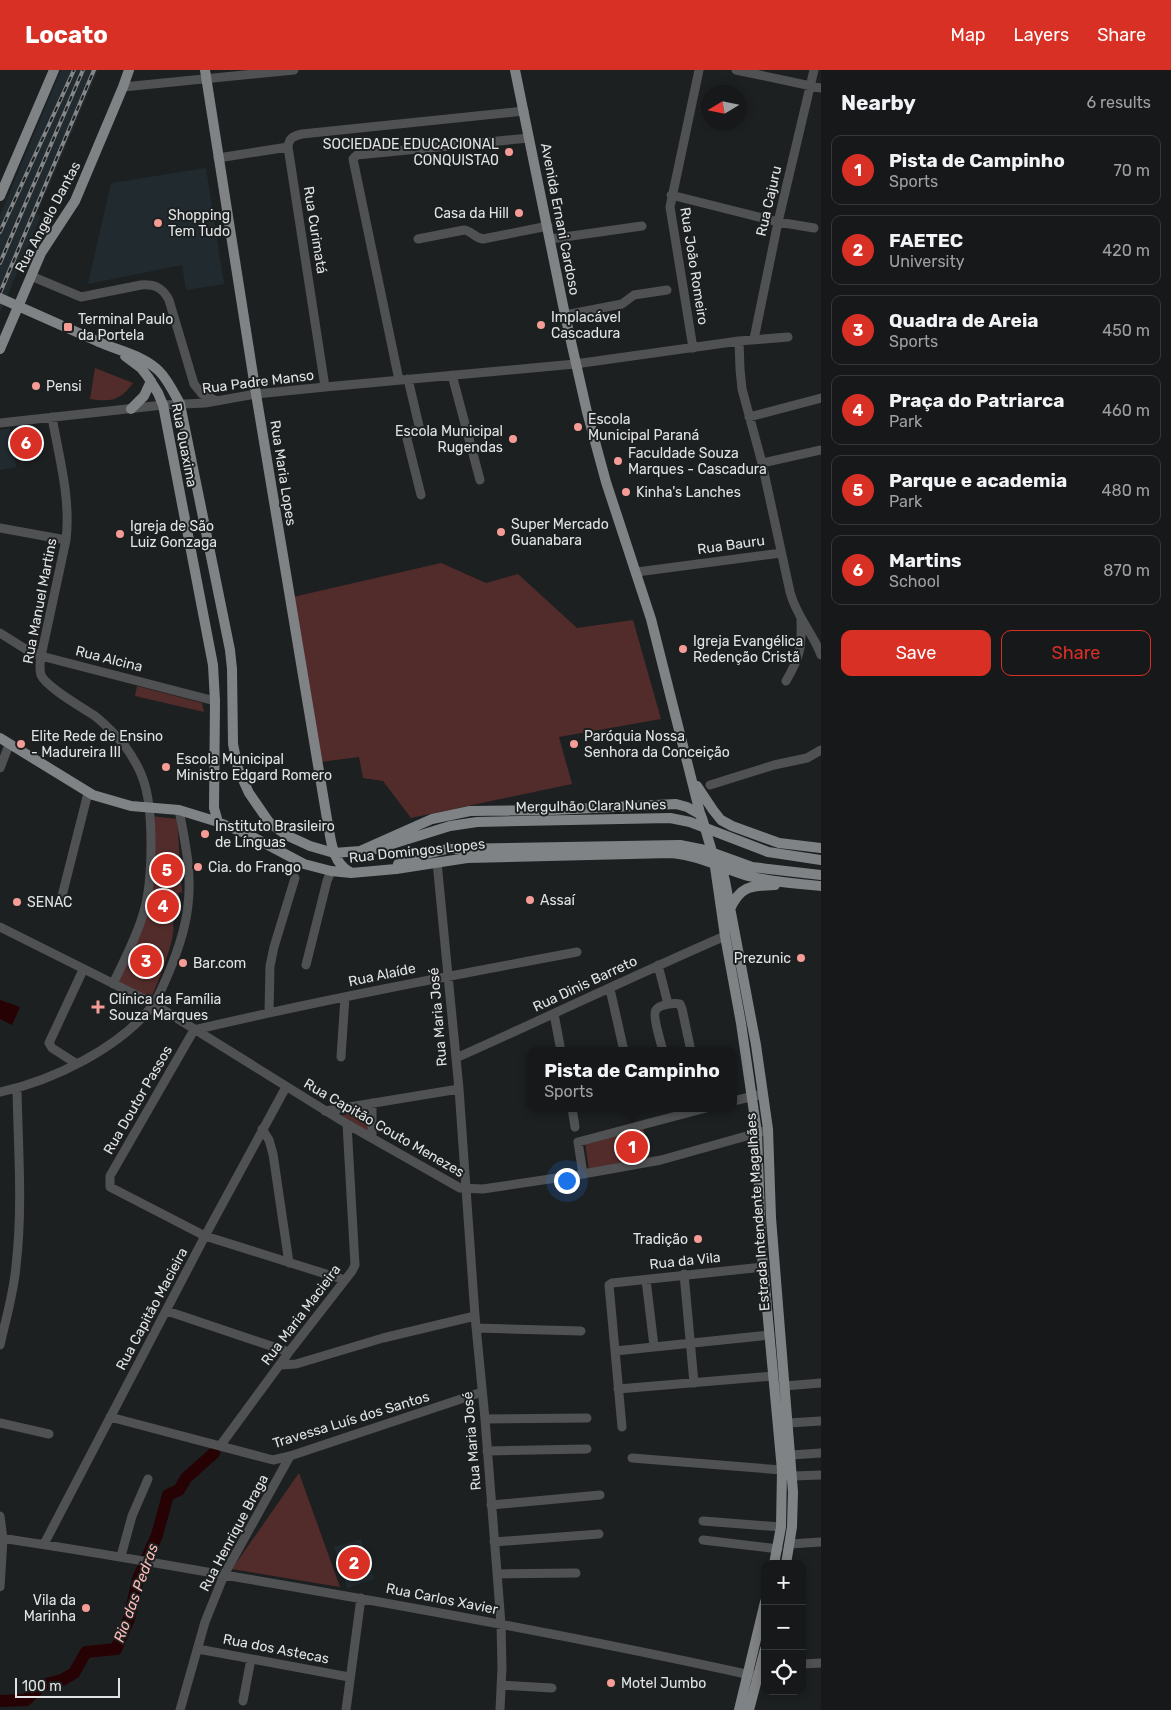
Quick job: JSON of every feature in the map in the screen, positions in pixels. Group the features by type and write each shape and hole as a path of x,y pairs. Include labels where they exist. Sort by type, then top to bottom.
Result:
{"main road":[{"path":"0,196 54,70"},
{"name":"Rua Angelo Dantas","path":"0,349 30,276 75,200 123,87 128,70"},
{"name":"Avenida Ernani Cardoso","path":"515,70 576,364 606,482 651,619 714,860"},
{"name":"Rua Maria Lopes","path":"206,75 256,394 327,819 334,852 341,866 351,873"},
{"path":"0,298 114,348"},
{"name":"Rua Quaxima","path":"114,348 141,368 158,393 162,405 211,651 215,701 214,808 218,822"},
{"name":"Rua Quaxima","path":"114,348 140,358 154,367 164,377 180,404 230,650 232,725 235,757 238,769 254,802"},
{"path":"131,409 144,396 151,381"},
{"path":"169,438 174,430 180,429 185,431"},
{"name":"Rua Domingos Lopes","path":"0,738 88,793 123,804 179,810 218,822 249,835 304,864 331,871 351,873 467,858 671,853 714,860 749,876 794,884"},
{"path":"691,774 707,804 721,820 753,835 779,844 821,848"},
{"name":"Rua Domingos Lopes","path":"254,802 269,822 286,835 310,846 334,852 360,851 432,820 470,811 543,811 676,804 687,807 701,816"},
{"name":"Mergulhão Clara Nunes","path":"360,851 388,846 435,830 461,824 504,820 658,818 690,822 768,852 821,860"},
{"path":"388,869 410,859 447,849 680,845 705,850 752,867 821,875"},
{"name":"Estrada Intendente Magalhães","path":"714,860 723,873 756,1046 768,1129 771,1218 792,1476 793,1507 787,1560"},
{"name":"Estrada Intendente Magalhães","path":"714,860 716,882 753,1096 757,1133 763,1267 782,1470 781,1527 775,1560"},
{"path":"730,909 739,892 749,887 794,884 821,886"},
{"path":"739,1710 764,1605"},
{"path":"749,1710 761,1669"}],"street":[{"path":"123,87 206,75 294,70"},
{"name":"Rua João Romeiro","path":"693,348 671,217 672,195 699,70"},
{"path":"736,70 821,88"},
{"name":"Rua Cajuru","path":"754,340 778,222 814,70"},
{"path":"218,158 288,147 289,140 292,137 302,134 524,111"},
{"name":"Avenida Ernani Cardoso","path":"404,380 353,159 357,155 529,138"},
{"name":"Rua Curimatá","path":"288,147 325,387"},
{"path":"672,195 778,222 814,228"},
{"path":"418,239 464,230 484,239 548,226"},
{"path":"550,239 642,226"},
{"path":"30,276 81,297 141,285 150,284 158,287 166,294 169,300 194,384 202,394 217,401"},
{"path":"565,315 622,304 634,295 667,290"},
{"name":"Rua Padre Manso","path":"0,423 162,405 217,401 256,394 576,364 788,336"},
{"name":"Rua Bauru","path":"637,572 781,553 762,463 741,379 739,341"},
{"path":"452,375 480,480"},
{"path":"404,380 419,426 418,429 408,433 407,439 420,496"},
{"path":"749,417 821,398"},
{"name":"Rua Manuel Martins","path":"52,417 67,505 68,526 39,666 43,678 49,684 97,718 109,728 125,747 143,778 148,807 150,861 148,896 144,913 131,946 113,984"},
{"path":"762,463 821,450"},
{"path":"0,528 66,540"},
{"path":"781,553 794,606 821,655"},
{"path":"786,681 795,665 801,648 801,620"},
{"name":"Rua Alcina","path":"0,633 27,650 41,656 215,701"},
{"path":"0,768 9,744"},
{"path":"710,785 774,765 807,758 821,750"},
{"path":"62,896 88,793"},
{"path":"0,1092 17,1089 50,1077 77,1064 117,1039 154,1004 178,952 188,905 187,856 179,810"},
{"name":"Rua Maria José","path":"437,862 459,1089 475,1316 501,1624 500,1710"},
{"path":"306,965 331,871"},
{"path":"269,1013 268,979 271,960 295,878"},
{"name":"Rua Capitão Couto Menezes","path":"0,927 154,1004 325,1111 450,1184 467,1190 583,1174 660,1160 768,1129"},
{"name":"Rua Dinis Barreto","path":"456,1058 725,936"},
{"name":"Rua Alaíde","path":"194,1030 345,997 577,952"},
{"path":"658,965 668,1004"},
{"path":"77,1064 52,1048 49,1043 83,970"},
{"path":"610,989 623,1047"},
{"path":"342,1057 345,997"},
{"path":"662,1047 655,1013 658,1008 668,1004 681,1006 690,1047"},
{"path":"554,1014 560,1047"},
{"name":"Rua Doutor Passos","path":"194,1030 110,1176 109,1183 113,1189 205,1236"},
{"name":"Rua Capitão Macieira","path":"44,1544 205,1236 286,1087"},
{"path":"0,1345 17,1264 19,1191 17,1089"},
{"path":"325,1111 459,1089"},
{"path":"737,1100 763,1094"},
{"path":"372,1103 372,1138"},
{"path":"573,1112 575,1127"},
{"path":"583,1174 578,1142 691,1112"},
{"name":"Rua Maria Macieira","path":"220,1446 289,1352 352,1271 355,1259 347,1124"},
{"path":"262,1129 269,1140 273,1154 289,1263"},
{"path":"450,1184 465,1170"},
{"path":"205,1236 345,1280"},
{"name":"Rua da Vila","path":"615,1351 608,1286 610,1284 684,1274 763,1267"},
{"path":"684,1274 694,1383"},
{"path":"646,1280 654,1346"},
{"path":"167,1311 289,1352"},
{"path":"280,1365 296,1364 383,1338 475,1316"},
{"path":"476,1328 581,1331"},
{"path":"622,1427 615,1351 770,1335"},
{"path":"618,1389 773,1376"},
{"path":"784,1386 821,1383"},
{"name":"Travessa Luís dos Santos","path":"110,1417 273,1460 482,1392"},
{"path":"485,1419 587,1418"},
{"path":"788,1423 821,1420"},
{"path":"0,1423 49,1434"},
{"path":"487,1451 587,1449"},
{"path":"791,1455 821,1453"},
{"name":"Rua Henrique Braga","path":"180,1710 205,1622 224,1575 290,1456"},
{"path":"632,1458 782,1470"},
{"path":"792,1476 821,1475"},
{"path":"121,1556 134,1510 148,1479"},
{"path":"491,1505 600,1496"},
{"path":"0,1516 0,1587"},
{"path":"702,1521 781,1527"},
{"path":"494,1542 599,1534"},
{"name":"Rua Carlos Xavier","path":"1,1538 121,1556 361,1598 639,1651 758,1677"},
{"path":"703,1540 778,1549"},
{"path":"790,1544 821,1542"},
{"path":"497,1574 576,1573"},
{"path":"346,1710 361,1598"},
{"name":"Rua dos Astecas","path":"198,1649 349,1677"},
{"path":"243,1701 252,1659"},
{"path":"806,1664 821,1663"},
{"path":"501,1684 552,1688"}],"shaded area":[{"path":"61,70 98,70 37,214 41,216 0,313 0,215"},
{"name":"Shopping Tem Tudo","path":"206,168 224,284 186,290 182,265 88,284 111,183"},
{"path":"95,368 133,383 124,394 114,399 90,399"},
{"path":"10,428 16,467 0,470 0,430"},
{"path":"441,563 486,583 518,574 577,628 633,620 661,719 559,737 572,784 411,818 383,781 363,778 359,757 320,762 293,597"},
{"path":"137,686 202,703 204,712 135,696"},
{"path":"151,816 177,819 182,893 179,892 172,939 162,972 151,998 116,983 142,926"},
{"path":"0,1000 20,1007 12,1025 0,1019"},
{"path":"367,1107 368,1133 341,1116"},
{"path":"643,1127 650,1156 589,1170 585,1142"},
{"path":"299,1473 340,1587 232,1569"},
{"path":"361,1539 374,1579 347,1588 334,1547"}],"waterway":[{"name":"Rio das Pedras","path":"0,1701 26,1700 42,1685 62,1680 74,1673 86,1652 116,1649 129,1619 138,1579 157,1535 168,1495 179,1490 186,1478 214,1453"}],"railway":[{"path":"0,232 74,70"},
{"path":"0,263 83,70"},
{"path":"0,293 94,70"}],"place":[{"name":"SOCIEDADE EDUCACIONAL CONQUISTA0","path":"509,152"},
{"name":"Casa da Hill","path":"519,213"},
{"name":"Shopping Tem Tudo","path":"158,223"},
{"name":"Implacável Cascadura","path":"541,325"},
{"name":"Terminal Paulo da Portela","path":"68,327"},
{"name":"Pensi","path":"36,386"},
{"name":"Escola Municipal Paraná","path":"578,427"},
{"name":"Escola Municipal Rugendas","path":"513,439"},
{"name":"Martins","path":"26,443"},
{"name":"Faculdade Souza Marques - Cascadura","path":"618,461"},
{"name":"Kinha's Lanches","path":"626,492"},
{"name":"Super Mercado Guanabara","path":"501,532"},
{"name":"Igreja de São Luiz Gonzaga","path":"120,534"},
{"name":"Igreja Evangélica Redenção Cristã","path":"683,649"},
{"name":"Elite Rede de Ensino - Madureira III","path":"21,744"},
{"name":"Paróquia Nossa Senhora da Conceição","path":"574,744"},
{"name":"Escola Municipal Ministro Edgard Romero","path":"166,767"},
{"name":"Instituto Brasileiro de Línguas","path":"205,834"},
{"name":"Cia. do Frango","path":"198,867"},
{"name":"Parque e academia","path":"167,870"},
{"name":"Assaí","path":"530,900"},
{"name":"SENAC","path":"17,902"},
{"name":"Praça do Patriarca","path":"163,906"},
{"name":"Prezunic","path":"801,958"},
{"name":"Quadra de Areia","path":"146,961"},
{"name":"Bar.com","path":"183,963"},
{"name":"Clínica da Família Souza Marques","path":"98,1007"},
{"name":"Pista de Campinho","path":"632,1147"},
{"name":"Tradição","path":"698,1239"},
{"name":"FAETEC","path":"354,1563"},
{"name":"Vila da Marinha","path":"86,1608"},
{"name":"Motel Jumbo","path":"611,1683"}]}
